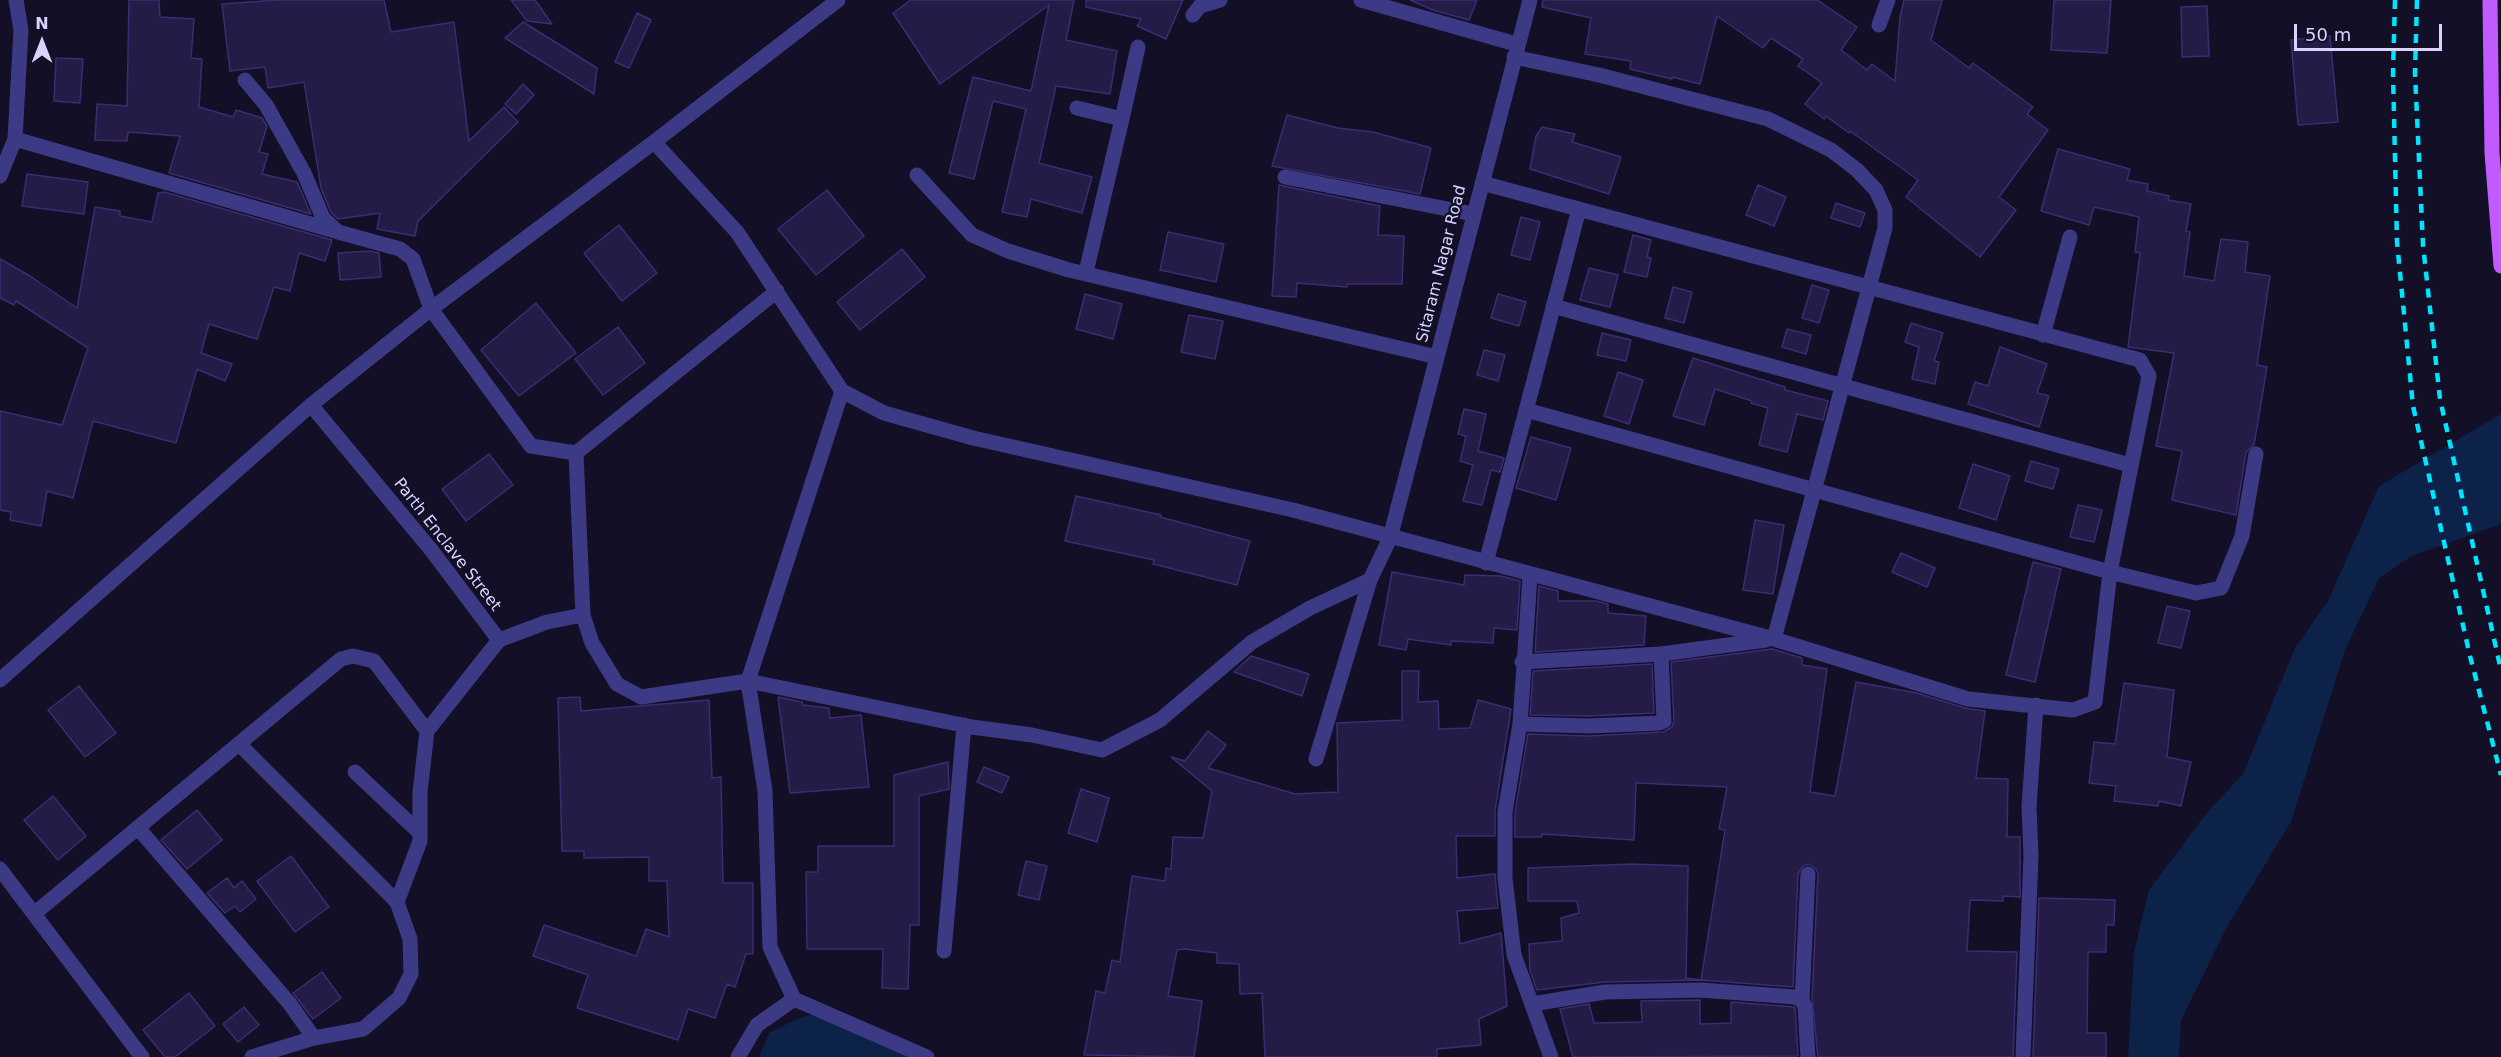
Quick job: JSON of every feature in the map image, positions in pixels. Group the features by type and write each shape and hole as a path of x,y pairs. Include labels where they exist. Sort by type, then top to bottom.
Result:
{"main road":[{"path":"2490,0 2492,153 2501,266"}],"street":[{"path":"0,176 15,139 21,30 16,0"},
{"path":"0,680 311,405 431,309 654,142 838,0"},
{"path":"1194,15 1200,6 1220,0"},
{"path":"1361,0 1515,51 1768,119 1831,150 1857,170 1876,190 1886,210 1885,228 1774,639"},
{"name":"Sitaram Nagar Road","path":"1316,759 1370,580 1390,538 1530,0"},
{"path":"1879,25 1888,0"},
{"path":"1086,272 1138,47"},
{"path":"245,80 266,105 304,173 324,218 338,232"},
{"path":"1077,108 1122,119"},
{"path":"15,139 400,249 413,259 431,309 531,446 576,453 777,291"},
{"path":"654,142 737,232 843,391 884,413 973,438 1293,510 1530,576 1774,639 1968,699 2073,710 2095,702 2110,572 2149,376 2139,360 1482,183"},
{"path":"917,175 972,235 1008,250 1069,270 1086,272 1437,357"},
{"path":"1286,177 1473,214"},
{"path":"1486,562 1579,209"},
{"path":"2043,335 2070,237"},
{"path":"1553,306 2130,465"},
{"path":"843,391 748,681 765,791 770,947 794,999 927,1057"},
{"name":"Parth Enclave Street","path":"311,405 432,551 499,640"},
{"path":"1526,410 2110,572 2196,593 2221,588 2241,536 2256,454"},
{"path":"576,453 582,615 592,643 617,684 641,697 748,681 1101,750 1160,720 1252,642 1310,608 1370,580"},
{"path":"1530,576 1522,662 1520,724 1505,812 1505,878 1514,955 1551,1057"},
{"path":"397,902 420,841 420,792 427,731 499,640 547,622 582,615"},
{"path":"1522,662 1660,654 1774,639"},
{"path":"1520,724 1589,726 1664,721 1660,654"},
{"path":"35,913 341,659 353,656 374,661 427,731"},
{"path":"2023,1057 2031,856 2029,807 2036,705"},
{"path":"944,951 964,725"},
{"path":"239,744 397,902 410,939 411,974 399,998 363,1029 314,1038 252,1057"},
{"path":"355,772 420,833"},
{"path":"138,828 290,1004 314,1038"},
{"path":"0,869 142,1057"},
{"path":"1808,874 1802,1000 1809,1034 1808,1057"},
{"path":"1532,1004 1605,992 1701,990 1786,996 1802,1000"},
{"path":"738,1057 757,1025 794,999"}],"water":[{"path":"2501,414 2501,524 2412,556 2379,578 2345,650 2291,822 2228,925 2181,1020 2179,1057 2128,1057 2134,952 2149,890 2205,815 2243,774 2295,648 2328,601 2379,486"},
{"path":"818,1013 920,1057 759,1057 769,1033 799,1018"}],"building":[{"path":"129,0 159,0 160,17 194,19 191,58 202,59 199,107 233,117 236,110 262,118 267,126 259,152 268,154 262,174 297,182 311,214 169,173 180,136 128,132 127,141 95,140 97,104 127,106"},
{"path":"278,0 384,0 391,32 454,22 469,141 504,107 518,122 418,221 415,236 377,229 380,213 338,219 331,212 321,188 304,82 268,88 265,67 230,71 222,4"},
{"path":"511,0 535,0 552,24 527,21"},
{"path":"911,0 1074,0 1066,40 1117,51 1110,94 1056,86 1039,163 1092,177 1082,213 1031,199 1027,217 1002,212 1026,109 993,101 974,179 949,173 973,77 1031,91 1049,5 940,84 893,13"},
{"path":"1086,0 1183,0 1166,39 1137,26 1141,19 1086,7"},
{"path":"1410,0 1477,0 1469,20 1433,10"},
{"path":"1543,0 1817,0 1857,27 1841,50 1867,70 1872,64 1895,81 1900,17 1904,0 1942,0 1931,40 1969,68 1973,63 2033,107 2027,114 2048,130 1999,197 2016,210 1980,257 1906,197 1918,180 1850,131 1849,133 1826,116 1824,119 1805,104 1822,83 1798,66 1803,59 1771,38 1763,48 1717,16 1700,84 1630,69 1631,61 1585,54 1591,18 1542,7"},
{"path":"2054,0 2111,0 2107,53 2051,50"},
{"path":"2207,6 2209,56 2182,57 2181,7"},
{"path":"637,13 651,20 629,68 615,62"},
{"path":"523,22 597,68 594,94 505,38"},
{"path":"2330,36 2338,122 2298,125 2291,40"},
{"path":"56,58 83,59 80,103 54,101"},
{"path":"523,84 534,95 516,114 505,104"},
{"path":"1287,115 1338,128 1373,132 1431,148 1420,194 1272,166"},
{"path":"1542,127 1575,134 1572,142 1621,157 1609,194 1530,169 1536,136"},
{"path":"2058,149 2130,169 2127,180 2148,184 2147,191 2169,196 2168,200 2191,204 2186,231 2190,232 2184,276 2214,281 2221,239 2248,242 2245,272 2270,276 2257,365 2267,367 2254,445 2246,452 2236,515 2172,500 2182,451 2156,446 2174,353 2128,347 2140,253 2135,252 2139,217 2094,207 2089,225 2041,211"},
{"path":"27,174 88,182 84,214 22,206"},
{"path":"1279,185 1380,206 1378,235 1404,236 1402,284 1347,284 1347,287 1297,283 1296,297 1272,296"},
{"path":"1758,185 1786,197 1774,226 1746,215"},
{"path":"827,190 864,236 816,275 778,229"},
{"path":"164,192 332,240 325,261 299,253 290,291 274,287 257,339 209,324 201,353 232,364 225,381 197,369 176,443 93,421 73,498 47,491 41,526 10,520 11,512 0,510 0,411 62,425 88,348 16,301 14,305 0,298 0,259 77,308 95,207 120,211 120,216 152,222 158,193"},
{"path":"1836,203 1865,213 1860,227 1831,218"},
{"path":"1521,217 1540,222 1530,260 1511,255"},
{"path":"619,225 657,273 622,301 584,253"},
{"path":"1168,232 1224,244 1216,282 1160,270"},
{"path":"1633,235 1651,240 1647,257 1651,258 1647,277 1624,272"},
{"path":"902,249 925,277 860,330 837,302"},
{"path":"370,251 379,253 381,277 340,280 338,253"},
{"path":"1589,268 1618,275 1610,307 1580,300"},
{"path":"1812,285 1829,290 1819,323 1802,318"},
{"path":"1673,287 1692,292 1684,323 1665,318"},
{"path":"1085,294 1122,304 1113,339 1076,329"},
{"path":"1498,294 1526,302 1519,326 1491,318"},
{"path":"536,303 576,353 519,396 481,350"},
{"path":"1189,315 1223,321 1215,359 1181,352"},
{"path":"1911,323 1943,333 1934,361 1939,362 1935,384 1912,379 1919,347 1905,342"},
{"path":"618,327 645,363 603,395 575,359"},
{"path":"1787,329 1811,335 1806,354 1782,347"},
{"path":"1602,333 1631,340 1626,361 1597,355"},
{"path":"2000,347 2047,364 2037,393 2049,396 2039,427 1968,404 1975,382 1988,386"},
{"path":"1484,350 1505,355 1498,381 1477,375"},
{"path":"1693,358 1785,387 1785,390 1828,401 1823,420 1797,414 1787,452 1759,445 1768,408 1715,389 1704,425 1673,416"},
{"path":"1618,372 1643,380 1629,424 1604,416"},
{"path":"1464,409 1486,414 1478,451 1504,458 1500,472 1491,470 1482,505 1463,501 1473,465 1460,461 1466,436 1458,434"},
{"path":"1531,437 1571,448 1556,500 1516,488"},
{"path":"489,454 513,485 466,521 442,489"},
{"path":"2031,461 2059,469 2053,489 2025,481"},
{"path":"1973,464 2010,476 1996,520 1959,508"},
{"path":"1076,496 1161,515 1160,517 1250,541 1237,585 1153,564 1154,560 1065,541"},
{"path":"2078,505 2102,510 2094,542 2070,537"},
{"path":"1755,520 1784,525 1773,594 1743,590"},
{"path":"1901,553 1935,568 1927,587 1892,572"},
{"path":"2033,562 2061,569 2035,682 2006,675"},
{"path":"1392,572 1464,585 1465,575 1501,576 1520,581 1517,630 1494,628 1493,643 1451,641 1451,645 1408,639 1406,650 1379,645"},
{"path":"1539,586 1558,591 1558,601 1596,601 1608,604 1608,613 1646,616 1644,645 1535,652"},
{"path":"2167,606 2190,611 2181,648 2158,643"},
{"path":"1772,649 1802,658 1802,665 1827,669 1810,792 1835,796 1856,682 1917,693 1965,708 1985,711 1976,778 2008,779 2007,837 2020,837 2020,897 2003,896 2003,901 1970,900 1967,951 2017,952 2013,1057 1818,1057 1812,998 1818,874 1816,869 1809,864 1803,866 1798,874 1793,987 1701,980 1725,830 1719,829 1727,787 1636,783 1634,840 1542,834 1542,837 1515,837 1515,813 1528,734 1589,736 1663,732 1672,727 1674,721 1671,662"},
{"path":"1251,656 1309,674 1302,696 1234,672"},
{"path":"1652,664 1654,713 1589,716 1530,715 1533,671"},
{"path":"1402,671 1419,671 1418,702 1438,701 1439,729 1470,728 1478,700 1511,709 1495,811 1495,836 1456,836 1457,878 1495,874 1498,908 1457,911 1460,944 1501,933 1507,1006 1479,1019 1481,1045 1437,1049 1437,1057 1265,1057 1262,993 1240,994 1239,964 1217,963 1217,953 1184,949 1177,950 1168,996 1202,1001 1194,1057 1084,1055 1096,991 1105,993 1112,960 1120,962 1132,876 1165,881 1166,868 1171,869 1173,837 1203,838 1212,791 1171,757 1185,761 1208,731 1226,745 1208,768 1295,794 1338,792 1337,723 1402,720"},
{"path":"2124,683 2174,690 2167,757 2191,762 2181,806 2159,801 2158,806 2114,801 2116,786 2089,783 2094,742 2115,744"},
{"path":"79,686 116,733 85,757 48,710"},
{"path":"580,697 581,711 709,700 712,778 721,777 723,883 753,883 753,954 746,954 735,987 727,984 715,1018 688,1009 678,1040 577,1008 588,975 533,956 544,925 636,956 646,929 669,937 667,881 649,881 649,857 584,858 584,851 562,851 558,698"},
{"path":"778,697 802,702 803,705 829,708 830,718 861,715 869,787 790,793"},
{"path":"948,762 949,789 919,796 919,925 910,925 908,989 882,988 883,949 807,949 806,872 818,872 818,846 894,846 894,775"},
{"path":"984,767 1009,777 1002,793 977,782"},
{"path":"1081,789 1109,798 1097,842 1068,833"},
{"path":"53,796 86,836 58,860 24,820"},
{"path":"197,810 222,840 187,869 161,840"},
{"path":"291,856 329,907 295,932 257,881"},
{"path":"1026,861 1047,866 1039,900 1018,895"},
{"path":"1632,864 1688,866 1686,978 1701,980 1605,982 1537,990 1530,971 1529,944 1562,941 1561,918 1579,913 1577,901 1528,901 1528,868"},
{"path":"227,878 234,888 242,881 256,899 240,912 235,906 225,913 207,893"},
{"path":"2039,898 2115,900 2114,925 2106,925 2106,952 2088,952 2087,1033 2106,1033 2106,1057 2033,1057"},
{"path":"322,972 341,998 313,1019 293,993"},
{"path":"189,993 215,1026 175,1057 165,1057 143,1030"},
{"path":"1700,1000 1700,1024 1731,1023 1731,1002 1795,1007 1798,1056 1573,1057 1560,1009 1589,1004 1594,1023 1642,1022 1641,1001"},
{"path":"244,1007 259,1025 238,1042 223,1024"}],"railway":[{"path":"2395,0 2393,73 2397,242 2413,406 2470,656 2501,775"},
{"path":"2417,0 2415,73 2423,245 2440,399 2501,670"}]}
